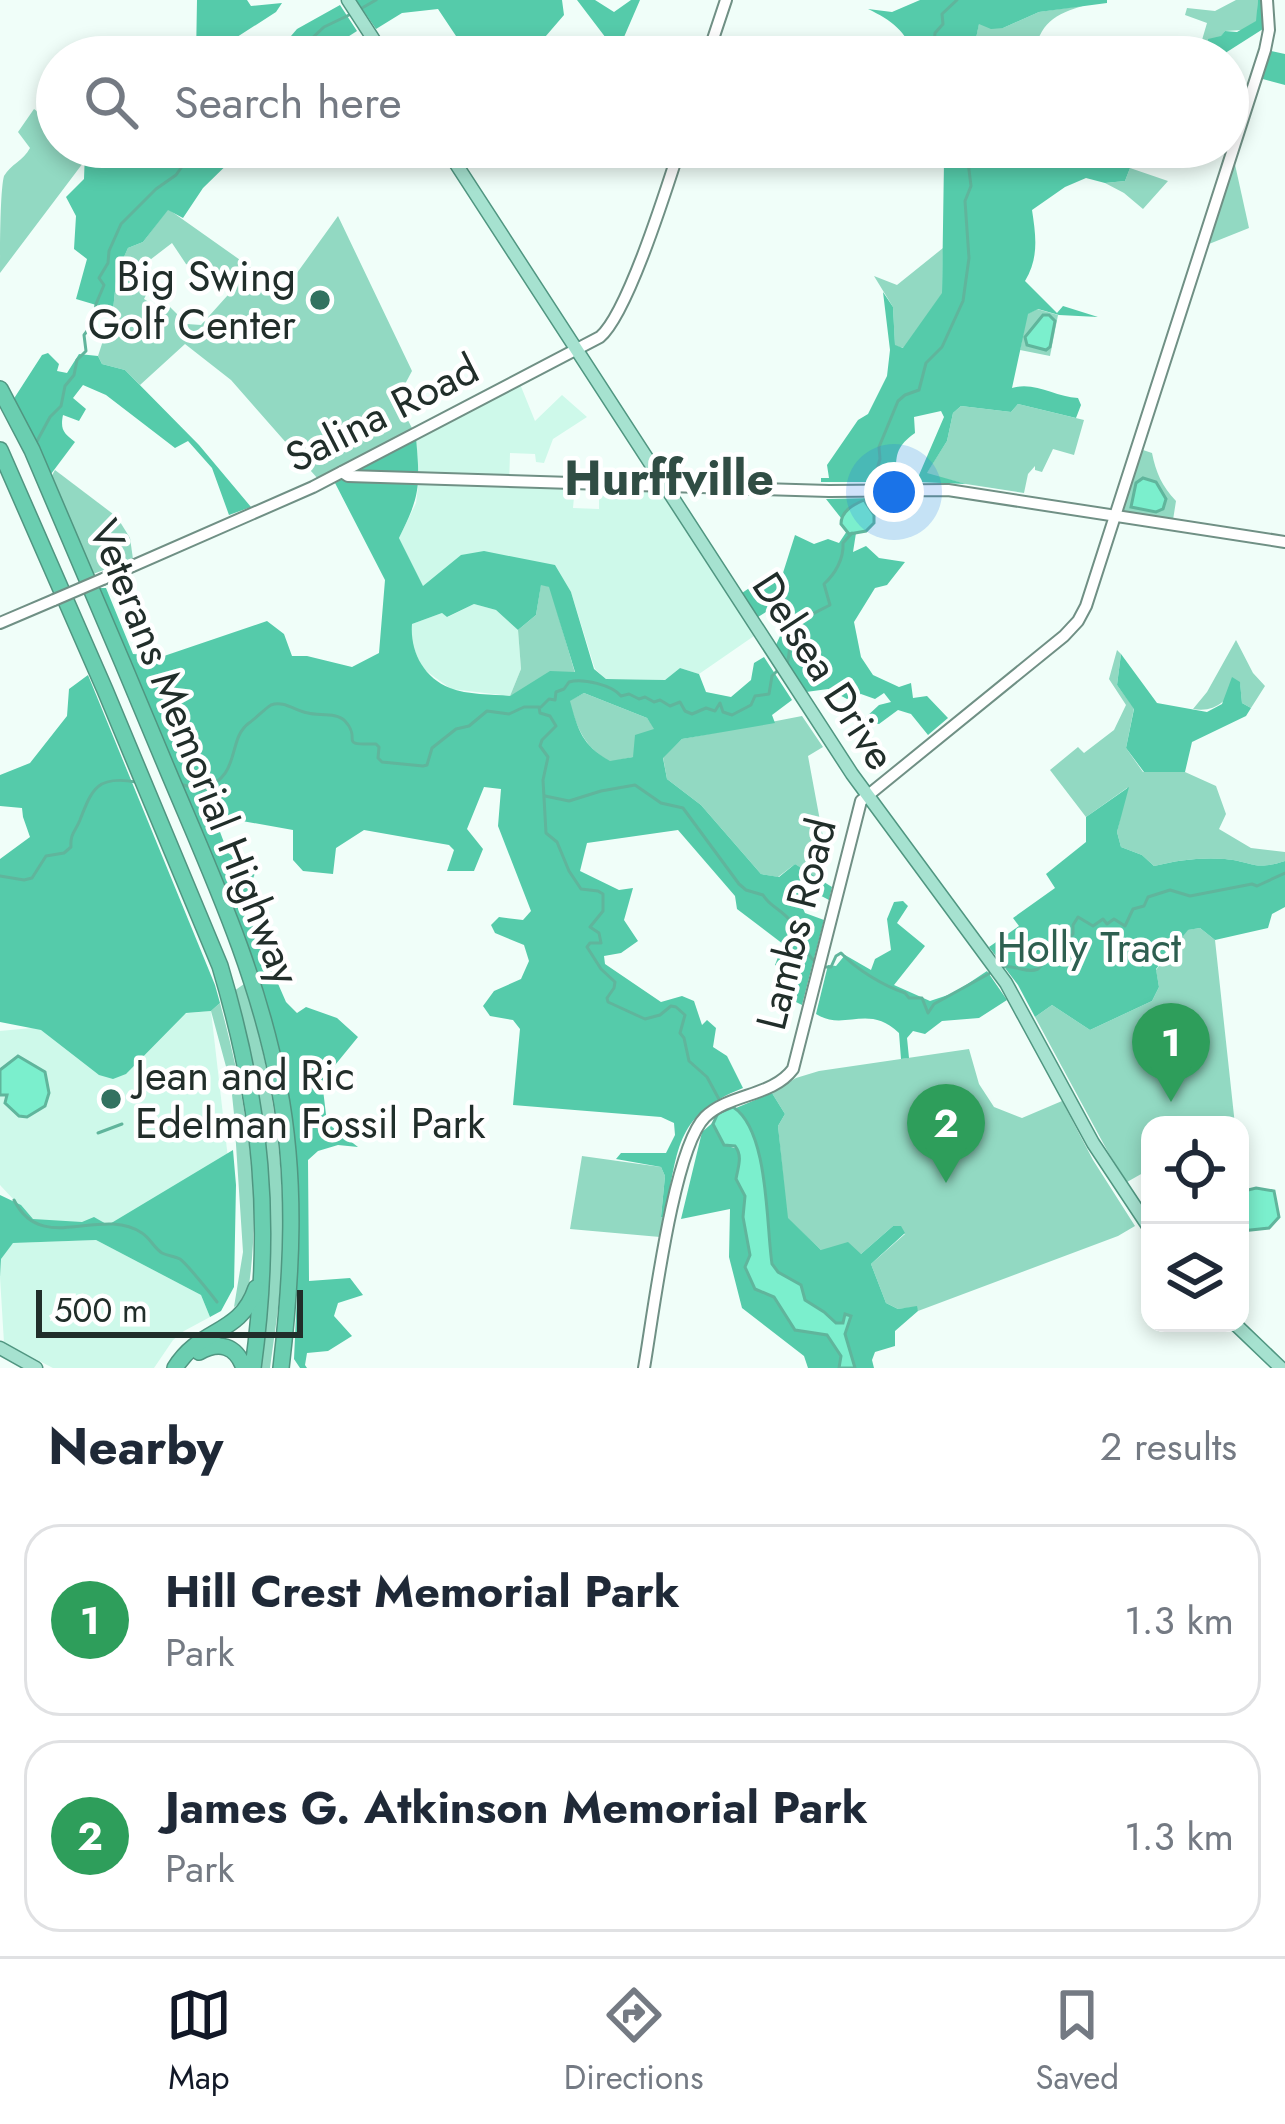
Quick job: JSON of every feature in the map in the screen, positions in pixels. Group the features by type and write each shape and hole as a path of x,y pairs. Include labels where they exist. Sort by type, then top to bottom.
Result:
{"highway":[{"name":"Veterans Memorial Highway","path":"0,389 32,450 183,804 241,945 268,1034 280,1089 292,1222 280,1368"},
{"name":"Veterans Memorial Highway","path":"0,450 220,967 241,1041 260,1147 264,1201 262,1276 248,1368"},
{"path":"176,1368 190,1348 236,1322 249,1308 259,1277 262,1244"},
{"path":"290,1280 293,1368"},
{"path":"185,1368 196,1354 217,1345 233,1351 248,1368"}],"main road":[{"path":"348,0 372,36"},
{"path":"714,36 726,0"},
{"path":"1249,100 1269,30 1267,0"},
{"name":"Delsea Drive","path":"458,168 866,795 1006,983 1093,1143 1147,1224"},
{"name":"Salina Road","path":"0,623 342,472 600,337 612,325 673,168"},
{"path":"866,795 1072,628 1086,605 1227,168"},
{"path":"342,472 420,480 963,491 1285,542"},
{"name":"Lambs Road","path":"644,1368 688,1144 714,1110 766,1089 791,1072 866,795"},
{"path":"1243,1332 1281,1368"},
{"path":"0,1348 36,1368"}],"shaded area":[{"path":"1236,0 1258,0 1257,21 1222,36 1203,36 1207,23 1185,15 1187,8 1215,11"},
{"path":"1086,5 1050,22 1040,36 976,36 979,23 1003,28 1039,12"},
{"path":"34,109 36,168 79,168 0,273 4,176 30,148 18,132"},
{"path":"1130,168 1168,181 1143,209 1105,183 1125,181"},
{"path":"1231,168 1236,168 1249,228 1204,246"},
{"path":"168,209 284,291 338,216 412,371 397,399 414,432 318,479 231,380 185,344 140,385 125,370 102,364 98,356 113,310 117,271 128,248 143,242","holes":["172,243 186,264 236,286 201,325 187,324 170,307 144,299 155,277 146,263"]},
{"path":"943,248 942,294 904,348 895,346 893,307 874,276 897,285"},
{"path":"1037,309 1058,315 1050,356 1020,350 1027,314"},
{"path":"1043,315 1055,321 1050,347 1027,345 1025,337"},
{"path":"520,384 535,421 562,395 587,417 553,439 544,463 536,462 535,454 510,453 509,486 575,486 573,508 599,509 599,488 659,490 754,636 699,674 680,668 665,680 606,679 595,669 571,592 423,587 399,538 416,503 416,437"},
{"path":"1018,404 1084,420 1074,455 1053,449 1042,472 1035,466 1028,474 1024,493 926,474 947,441 953,413 961,406 1011,412"},
{"path":"1140,449 1152,453 1160,479 1176,501 1173,520 1122,511"},
{"path":"55,470 117,517 130,538 133,559 93,574 50,479"},
{"path":"1143,478 1156,482 1166,499 1163,509 1131,507 1136,483"},
{"path":"864,500 874,523 866,531 849,534 841,524 843,515"},
{"path":"541,584 550,587 575,673 510,696 521,669 518,630 536,615"},
{"path":"474,604 496,610 518,630 521,669 510,696 451,689 422,668 411,641 412,624 442,613 448,617"},
{"path":"1236,640 1265,686 1251,708 1242,703 1240,683 1214,707 1193,709 1207,692"},
{"path":"1117,650 1121,654 1117,685 1134,708 1126,748 1143,772 1185,772 1216,786 1226,814 1219,829 1251,848 1285,852 1285,861 1260,866 1207,858 1154,866 1121,847 1117,832 1127,788 1086,817 1050,770 1078,747 1084,753 1114,730 1126,705 1109,679"},
{"path":"584,693 647,718 655,729 633,757 610,762 588,743 569,701"},
{"path":"802,716 823,747 808,756 826,853 816,878 795,864 778,877 761,874 701,805 667,779 663,757 682,739"},
{"path":"1200,928 1215,940 1234,1116 1141,1116 1141,1174 1127,1182 1035,1017 1052,1005 1090,1030 1152,1001 1159,987 1156,970 1187,930"},
{"path":"244,984 271,1091 280,1165 283,1239 270,1368 259,1368 269,1224 263,1133 234,991"},
{"path":"220,1003 238,1076 253,1186 247,1298 234,1307 243,1252 231,1085 211,1011"},
{"name":"Jean and Ric Edelman Fossil Park","path":"211,1011 229,1167 114,1224 48,1227 21,1213 0,1185 0,1031"},
{"path":"969,1049 979,1084 994,1107 1022,1118 1062,1101 1135,1226 918,1311 916,1307 898,1309 886,1303 871,1264 905,1234 893,1226 861,1254 821,1250 787,1218 778,1126 785,1114 772,1093 819,1071"},
{"path":"18,1056 45,1072 49,1093 45,1106 27,1117 5,1103 7,1095 0,1095 0,1070"},
{"path":"733,1107 745,1119 760,1156 772,1264 801,1285 805,1300 836,1323 843,1323 845,1314 851,1316 845,1334 855,1368 839,1368 841,1356 827,1335 795,1330 774,1297 755,1289 745,1267 750,1255 743,1217 745,1196 736,1179 739,1154 735,1146 724,1145 713,1124 718,1113"},
{"path":"582,1156 661,1167 665,1176 660,1237 570,1229"},
{"path":"1249,1190 1274,1191 1279,1217 1269,1228 1249,1230"},
{"path":"96,1240 201,1295 210,1317 173,1340 154,1368 53,1368 4,1343 0,1277 5,1250 13,1243"}],"green space":[{"path":"197,0 247,0 251,6 282,3 239,36 196,36"},
{"path":"356,0 562,0 564,15 546,36 456,36 438,9 402,13 376,29"},
{"path":"577,0 595,0 614,12 631,0 640,0 624,36 604,36"},
{"path":"920,0 1107,0 1039,12 1003,28 979,24 976,36 904,36 868,9 892,12"},
{"path":"1258,0 1262,0 1263,29 1249,38 1221,36 1225,31 1237,32 1256,21"},
{"path":"340,5 357,31 349,36 291,36"},
{"path":"1267,50 1285,54 1285,85 1259,78"},
{"path":"84,168 223,168 183,218 168,210 143,242 128,248 117,272 113,310 76,299 87,259 74,249 76,216 66,197 84,179"},
{"path":"944,168 1130,168 1125,181 1086,178 1032,210 1034,255 1025,281 1057,313 1063,306 1098,317 1059,315 1038,309 1028,314 1012,388 1037,388 1078,398 1081,405 1076,418 1018,404 1011,412 961,406 953,413 947,441 927,473 966,484 916,482 944,417 941,411 914,417 915,433 898,454 896,482 821,482 829,478 827,465 858,420 868,414 887,376 890,350 883,292 893,307 895,345 903,348 942,293"},
{"path":"48,353 59,364 57,371 67,373 79,354 98,356 102,364 125,370 199,445 251,507 229,515 212,468 188,441 175,448 106,395 83,385 73,398 86,409 79,421 63,415 62,420 64,431 75,442 51,474 13,400 42,355"},
{"path":"416,437 417,489 399,538 423,586 461,555 484,551 555,565 571,592 594,669 606,679 665,680 680,668 699,674 706,692 731,697 751,680 754,663 764,657 792,700 772,715 775,723 682,739 663,758 667,779 701,805 761,874 779,877 795,864 832,887 829,900 806,888 800,902 805,913 824,920 802,1005 794,1001 790,988 795,977 775,965 783,944 737,909 735,896 678,830 587,843 580,871 619,890 633,888 624,920 638,941 621,953 604,956 605,964 661,1002 682,996 694,1001 702,1025 707,1020 716,1028 713,1047 727,1056 743,1088 720,1099 691,1124 677,1155 664,1218 661,1167 616,1159 621,1153 666,1153 675,1135 674,1123 661,1117 513,1105 520,1029 513,1020 490,1016 483,1006 494,991 521,979 529,961 524,945 495,933 491,925 499,917 523,920 531,911 498,826 501,789 484,787 467,829 483,849 474,871 447,871 454,850 449,845 364,830 336,848 333,874 303,871 293,860 293,830 214,816 228,853 256,871 245,898 286,1002 297,1013 306,1007 337,1018 358,1037 322,1081 327,1123 358,1147 338,1145 308,1160 309,1281 350,1278 363,1295 338,1303 334,1316 352,1336 328,1351 307,1353 307,1368 300,1368 294,1359 296,1191 280,1055 233,911 98,588 106,588 133,654 164,656 267,621 284,634 292,656 352,667 379,653 385,580 335,483","holes":["541,585 549,587 575,672 550,671 510,696 457,690 426,670 413,644 412,624 442,613 447,617 474,604 496,610 518,630 536,615","584,693 647,718 654,729 635,735 633,757 610,761 587,743 570,701"]},
{"path":"873,498 869,506 875,520 856,533 853,552 866,546 879,558 905,562 887,585 875,588 854,622 861,657 873,675 899,687 911,683 913,698 927,696 948,718 928,735 911,714 898,710 879,724 869,723 865,718 879,705 891,702 884,693 875,699 861,694 847,699 828,689 806,692 776,645 780,636 774,619 782,602 758,617 742,593 770,574 782,576 795,535 814,544 828,539 839,543 847,531 826,499"},
{"path":"1121,654 1157,703 1207,712 1222,704 1232,677 1240,682 1242,703 1251,708 1246,716 1192,742 1185,772 1144,772 1126,748 1134,709 1117,685"},
{"path":"88,675 220,1003 211,1011 186,1013 126,1074 113,1079 99,1075 41,1030 0,1022 0,859 30,837 22,808 0,806 0,775 30,763 67,716 69,689"},
{"name":"Holly Tract","path":"1129,787 1117,832 1121,847 1154,866 1207,858 1260,866 1285,861 1285,907 1272,914 1268,928 1215,940 1200,928 1188,930 1156,969 1159,987 1152,1001 1090,1030 1052,1005 1035,1017 989,947 1019,926 1013,918 1055,888 1046,874 1086,842 1086,817"},
{"path":"894,902 908,906 897,923 925,946 894,985 930,1001 954,993 987,971 1007,1000 979,1018 942,1021 925,1034 913,1031 907,1038 909,1058 901,1059 899,1033 888,1024 816,1014 828,965 836,966 845,955 871,970 875,959 891,950 887,919"},
{"path":"772,1093 785,1114 778,1126 788,1218 821,1250 848,1242 861,1254 893,1226 901,1226 905,1233 871,1264 886,1303 898,1309 917,1306 918,1311 895,1331 895,1346 875,1352 874,1368 808,1368 804,1356 742,1308 729,1257 730,1209 681,1219 702,1132 717,1119 724,1145 738,1149 739,1182 758,1155 736,1108"},
{"path":"233,1150 234,1287 221,1311 210,1317 201,1295 96,1240 13,1243 1,1259 0,1277 0,1195 21,1205 33,1219 82,1222 94,1217 108,1225"}],"waterway":[{"path":"362,8 376,0"},
{"path":"935,36 943,24 942,14 957,0"},
{"path":"314,36 349,15"},
{"path":"36,443 61,406 65,386 86,351 84,335 94,322 104,285 99,278 121,224 181,168"},
{"path":"872,486 879,447 898,401 919,390 926,363 942,347 963,301 969,258 965,201 971,186 969,168"},
{"path":"787,663 796,628 830,605 824,584 838,566 843,543 852,533"},
{"path":"541,707 555,700 556,692 569,682 582,681 621,696 660,700 670,706 680,702 692,714 706,708 715,711 720,703 723,712 732,715 751,705 755,696 769,694 772,676 780,668"},
{"path":"180,784 201,790 214,784 229,767 242,730 276,704 337,716 350,727 353,742 379,747 382,762 423,766 432,748 487,711 509,714 539,707 556,726 540,746 548,757 543,780 546,833 557,842 581,889 603,894 603,911 590,927 599,933 601,943 587,947 615,982 608,1002 645,1019 671,1006 685,1015 680,1033 689,1061 707,1077 721,1103"},
{"path":"0,876 32,878 46,856 71,847 73,833 98,787 112,781 136,782"},
{"path":"545,796 569,801 635,785 661,803 683,808 739,884 763,895 788,918 817,963"},
{"path":"1001,967 1038,969 1073,934 1078,917 1093,926 1103,919 1125,926 1133,909 1144,906 1148,897 1170,890 1190,896 1257,886 1285,873"},
{"path":"825,967 831,967 841,953 880,982 909,998 922,998 928,1013 934,1004 992,972"},
{"path":"98,1133 122,1124"},
{"path":"14,1200 40,1225 108,1224 142,1233 162,1253 183,1262 217,1302"}],"place":[{"name":"Big Swing Golf Center","path":"320,300"},
{"name":"Jean and Ric Edelman Fossil Park","path":"111,1099"},
{"name":"Hill Crest Memorial Park","path":"1171,1102"},
{"name":"James G. Atkinson Memorial Park","path":"946,1183"}],"district":[{"name":"Hurffville","path":"669,478"}]}
